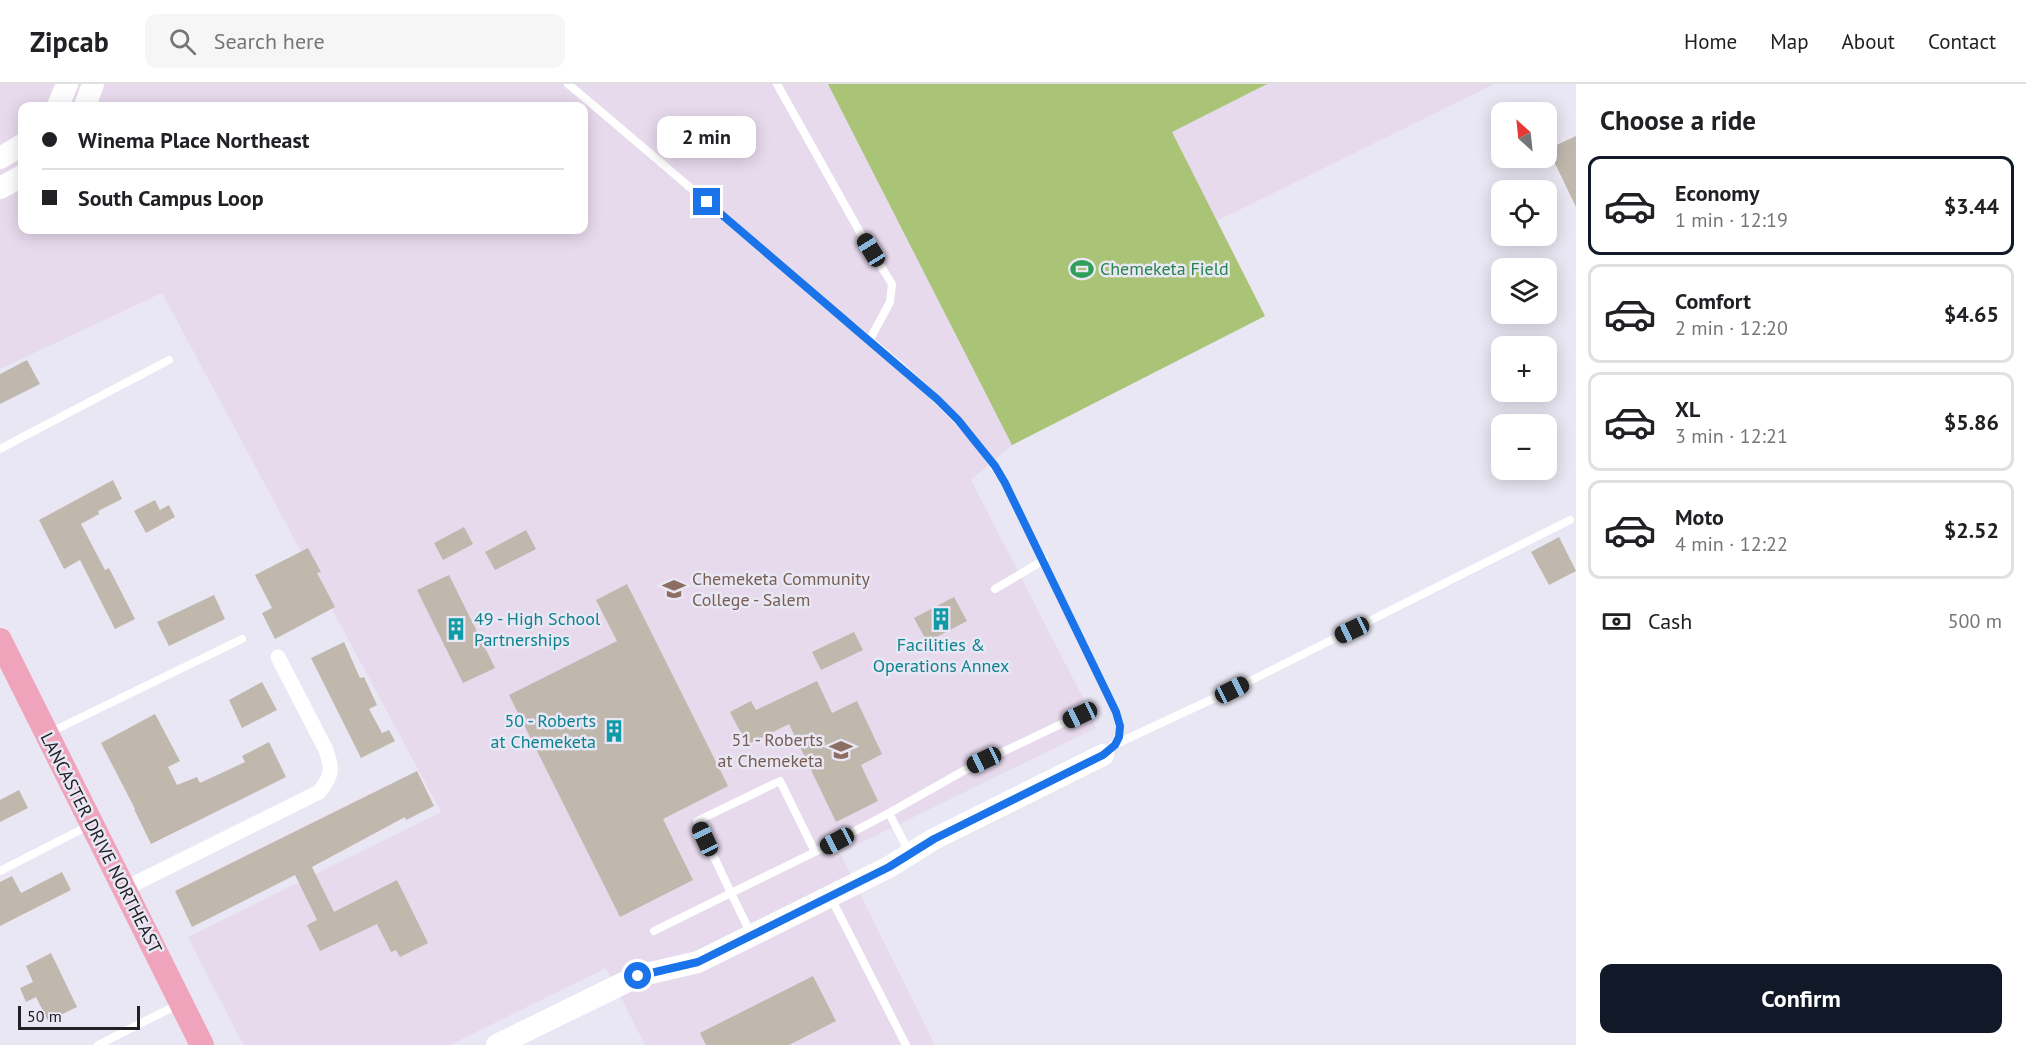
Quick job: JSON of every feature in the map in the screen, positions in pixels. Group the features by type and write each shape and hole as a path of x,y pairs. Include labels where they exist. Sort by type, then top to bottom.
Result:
{"main road":[{"name":"LANCASTER DRIVE NORTHEAST","path":"2,648 202,1045"}],"street":[{"path":"60,102 67,84"},
{"path":"86,102 93,84"},
{"path":"0,159 18,148"},
{"path":"0,188 18,178"},
{"path":"124,889 319,792 327,783 331,774 331,764 325,748 278,657"},
{"path":"497,1045 617,985 651,972 698,962 889,867 909,853 1109,750"}],"lane":[{"path":"567,84 869,341 958,420 1000,474 1044,560 1116,712 1120,726 1119,737 1109,750"},
{"path":"777,84 892,284 890,302 869,341"},
{"path":"0,449 169,360"},
{"path":"1109,750 1570,520"},
{"path":"995,589 1044,560"},
{"path":"47,734 242,639"},
{"path":"654,931 815,852 965,770 1080,715"},
{"path":"752,935 697,821 780,781 815,852"},
{"path":"889,813 909,853"},
{"path":"0,871 92,824"},
{"path":"830,896 906,1045"},
{"path":"98,1045 181,1003"}],"shaded area":[{"name":"Chemeketa Community College - Salem","path":"0,84 1494,84 1217,221 1265,316 1012,445 971,480 1083,698 1096,728 840,853 935,1045 645,1045 606,968 450,1045 243,1045 188,937 441,812 162,293 0,369"}],"green space":[{"name":"Chemeketa Field","path":"828,84 1267,84 1172,132 1265,316 1012,445"}],"building":[{"path":"1576,136 1576,207 1557,168 1557,145"},
{"path":"27,360 40,384 0,404 0,374"},
{"path":"113,480 122,499 98,511 99,514 81,524 105,570 109,568 135,619 115,629 80,560 64,569 39,520"},
{"path":"155,500 160,510 169,505 175,517 146,533 134,511"},
{"path":"464,527 473,544 443,560 434,543"},
{"path":"526,530 536,549 495,570 485,552"},
{"path":"1559,537 1576,571 1549,585 1531,552"},
{"path":"308,548 321,572 317,573 335,607 275,639 262,613 272,608 255,575"},
{"name":"49 - High School Partnerships","path":"449,575 495,668 463,683 417,590"},
{"name":"50 - Roberts at Chemeketa","path":"627,584 728,786 663,819 693,880 620,917 509,695 617,641 596,600"},
{"path":"214,595 225,619 169,646 157,622"},
{"name":"Facilities & Operations Annex","path":"954,597 967,621 927,642 914,618"},
{"path":"854,632 863,650 821,670 812,652"},
{"path":"344,642 360,678 364,677 377,705 369,709 382,733 389,730 395,741 361,758 311,658"},
{"name":"51 - Roberts at Chemeketa","path":"817,681 832,713 857,701 882,754 861,765 878,801 836,822 789,724 747,745 730,712 751,701 756,710"},
{"path":"262,682 277,710 242,728 229,700"},
{"path":"155,714 180,761 168,767 177,785 197,777 200,783 245,762 242,756 269,742 286,777 151,844 101,743"},
{"path":"417,771 434,806 406,820 405,817 312,867 334,912 397,880 428,943 400,957 396,950 391,952 377,924 320,951 307,925 317,920 295,875 192,927 175,891"},
{"path":"19,790 28,808 0,822 0,800"},
{"path":"62,872 71,890 0,926 0,882 12,876 21,893"},
{"path":"51,953 77,1007 48,1021 36,997 26,1002 20,988 33,982 26,966"},
{"path":"813,976 836,1021 789,1045 706,1045 700,1033"}],"place":[{"name":"Chemeketa Field","path":"1082,269"},
{"name":"Chemeketa Community College - Salem","path":"674,589"},
{"name":"Facilities & Operations Annex","path":"941,619"},
{"name":"49 - High School Partnerships","path":"456,629"},
{"name":"50 - Roberts at Chemeketa","path":"614,731"},
{"name":"51 - Roberts at Chemeketa","path":"841,750"}],"route":[{"path":"638,976 698,962 889,867 934,839 1103,755 1115,745 1119,737 1120,726 1116,712 1067,608 995,466 958,420 937,399 707,202"}]}
